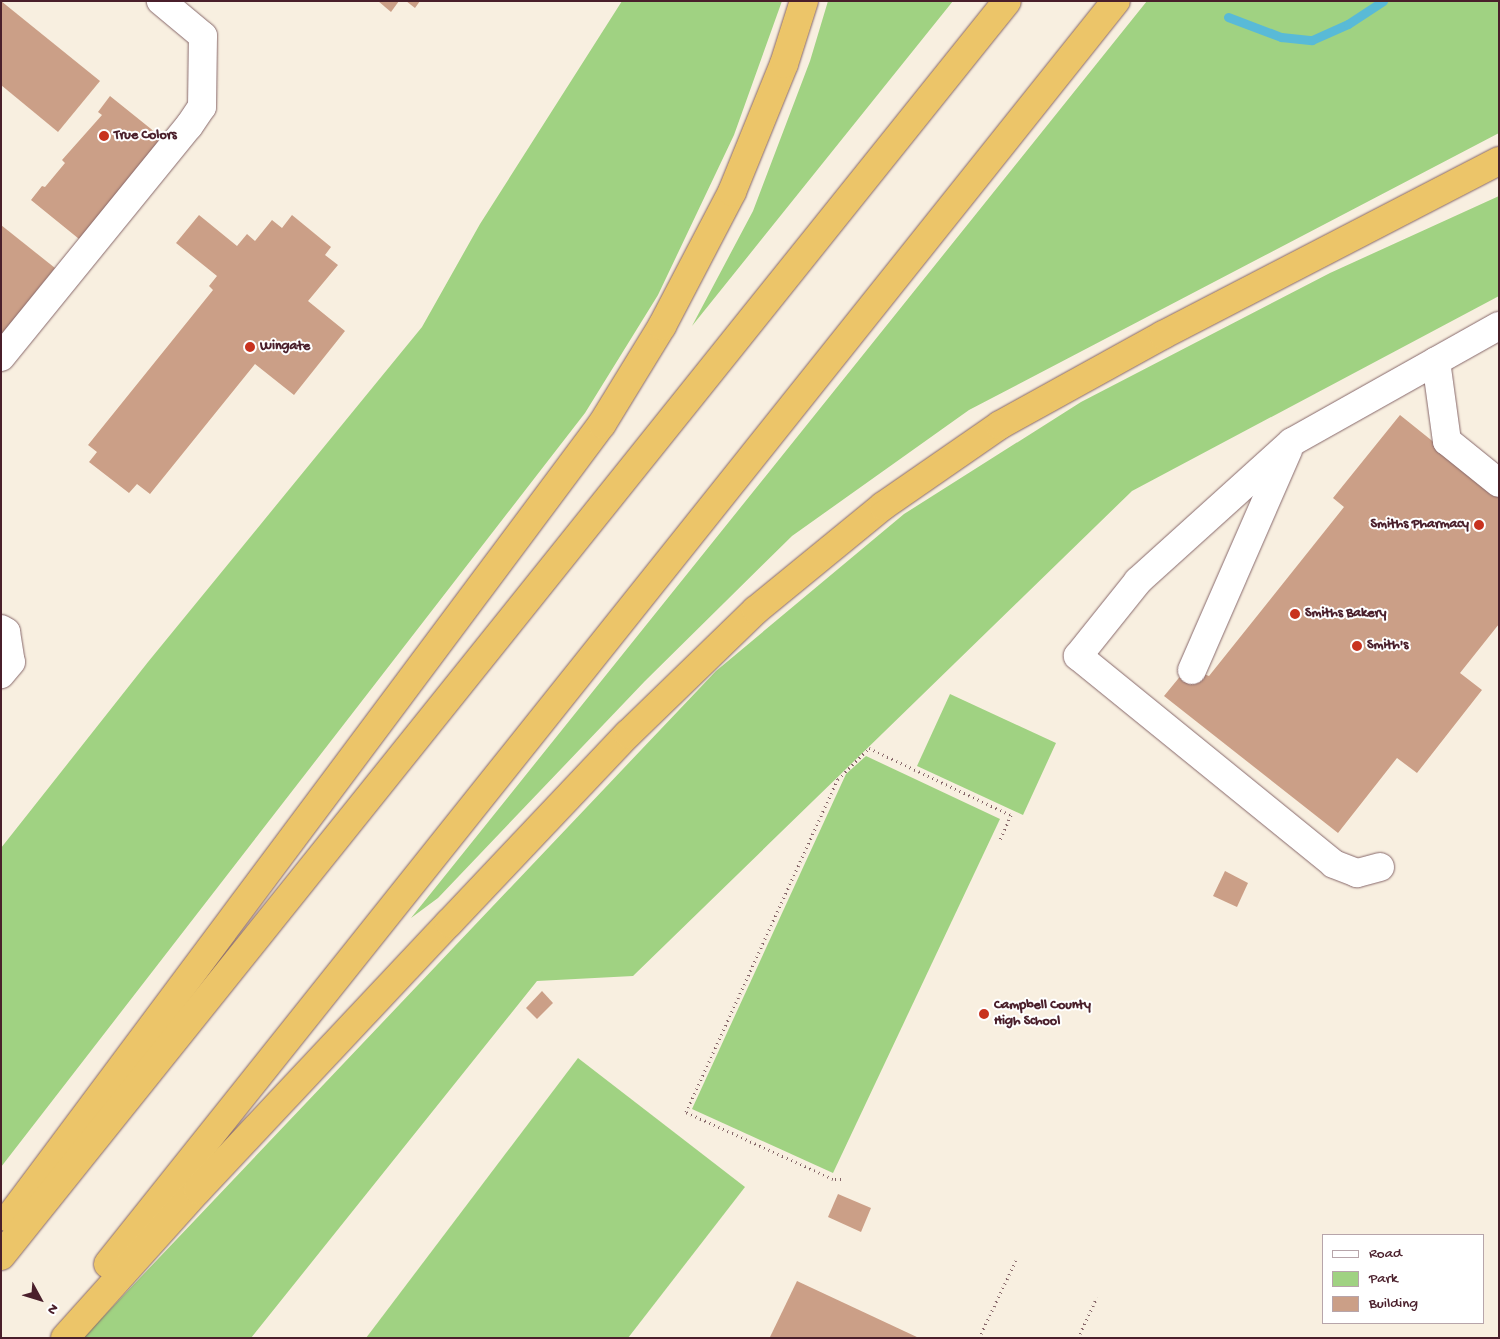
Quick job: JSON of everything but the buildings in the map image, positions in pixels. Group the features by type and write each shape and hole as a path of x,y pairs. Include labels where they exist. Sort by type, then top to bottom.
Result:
{"highway":[{"path":"1,1228 602,424 662,326 732,192 784,64 804,1"},
{"path":"1,1256 1008,1"},
{"path":"50,1338 1116,1"},
{"path":"65,1338 198,1190 628,734 756,610 883,506 1000,425 1163,335 1499,161"}],"street":[{"path":"1,357 189,126 202,107 203,36 161,1"},
{"path":"1380,867 1357,873 1334,864 1078,656 1138,581 1292,442 1499,326"},
{"path":"1436,361 1447,441 1499,483"},
{"path":"1446,425 1499,469"},
{"path":"1192,670 1292,442"},
{"path":"1,629 6,632 11,662 1,674"}],"path":[{"path":"841,1179 833,1179 686,1112 838,779 869,748 1011,815 1000,840"},
{"path":"979,1338 1016,1260"},
{"path":"1078,1338 1097,1297"}],"green space":[{"path":"622,1 782,1 734,135 658,295 585,413 1,1167 1,848 148,662 422,327 480,224"},
{"path":"828,1 953,1 692,326 753,211 810,61"},
{"path":"1147,1 1499,1 1499,133 969,410 792,536 645,681 438,898 411,918"},
{"path":"1499,196 1499,296 1132,491 633,976 537,981 251,1338 83,1338 716,671 904,514 1081,402 1330,273"},
{"path":"950,694 1056,743 1023,815 917,766"},
{"path":"866,756 1000,819 833,1173 692,1109 846,774"},
{"path":"578,1058 745,1187 628,1338 366,1338"}],"waterway":[{"path":"1228,17 1281,37 1312,40 1348,24 1383,1"}],"place":[{"name":"True Colors","path":"104,136"},
{"name":"Wingate","path":"250,347"},
{"name":"Smiths Pharmacy","path":"1479,525"},
{"name":"Smiths Bakery","path":"1295,614"},
{"name":"Smith's","path":"1357,646"},
{"name":"Campbell County High School","path":"984,1014"}]}
